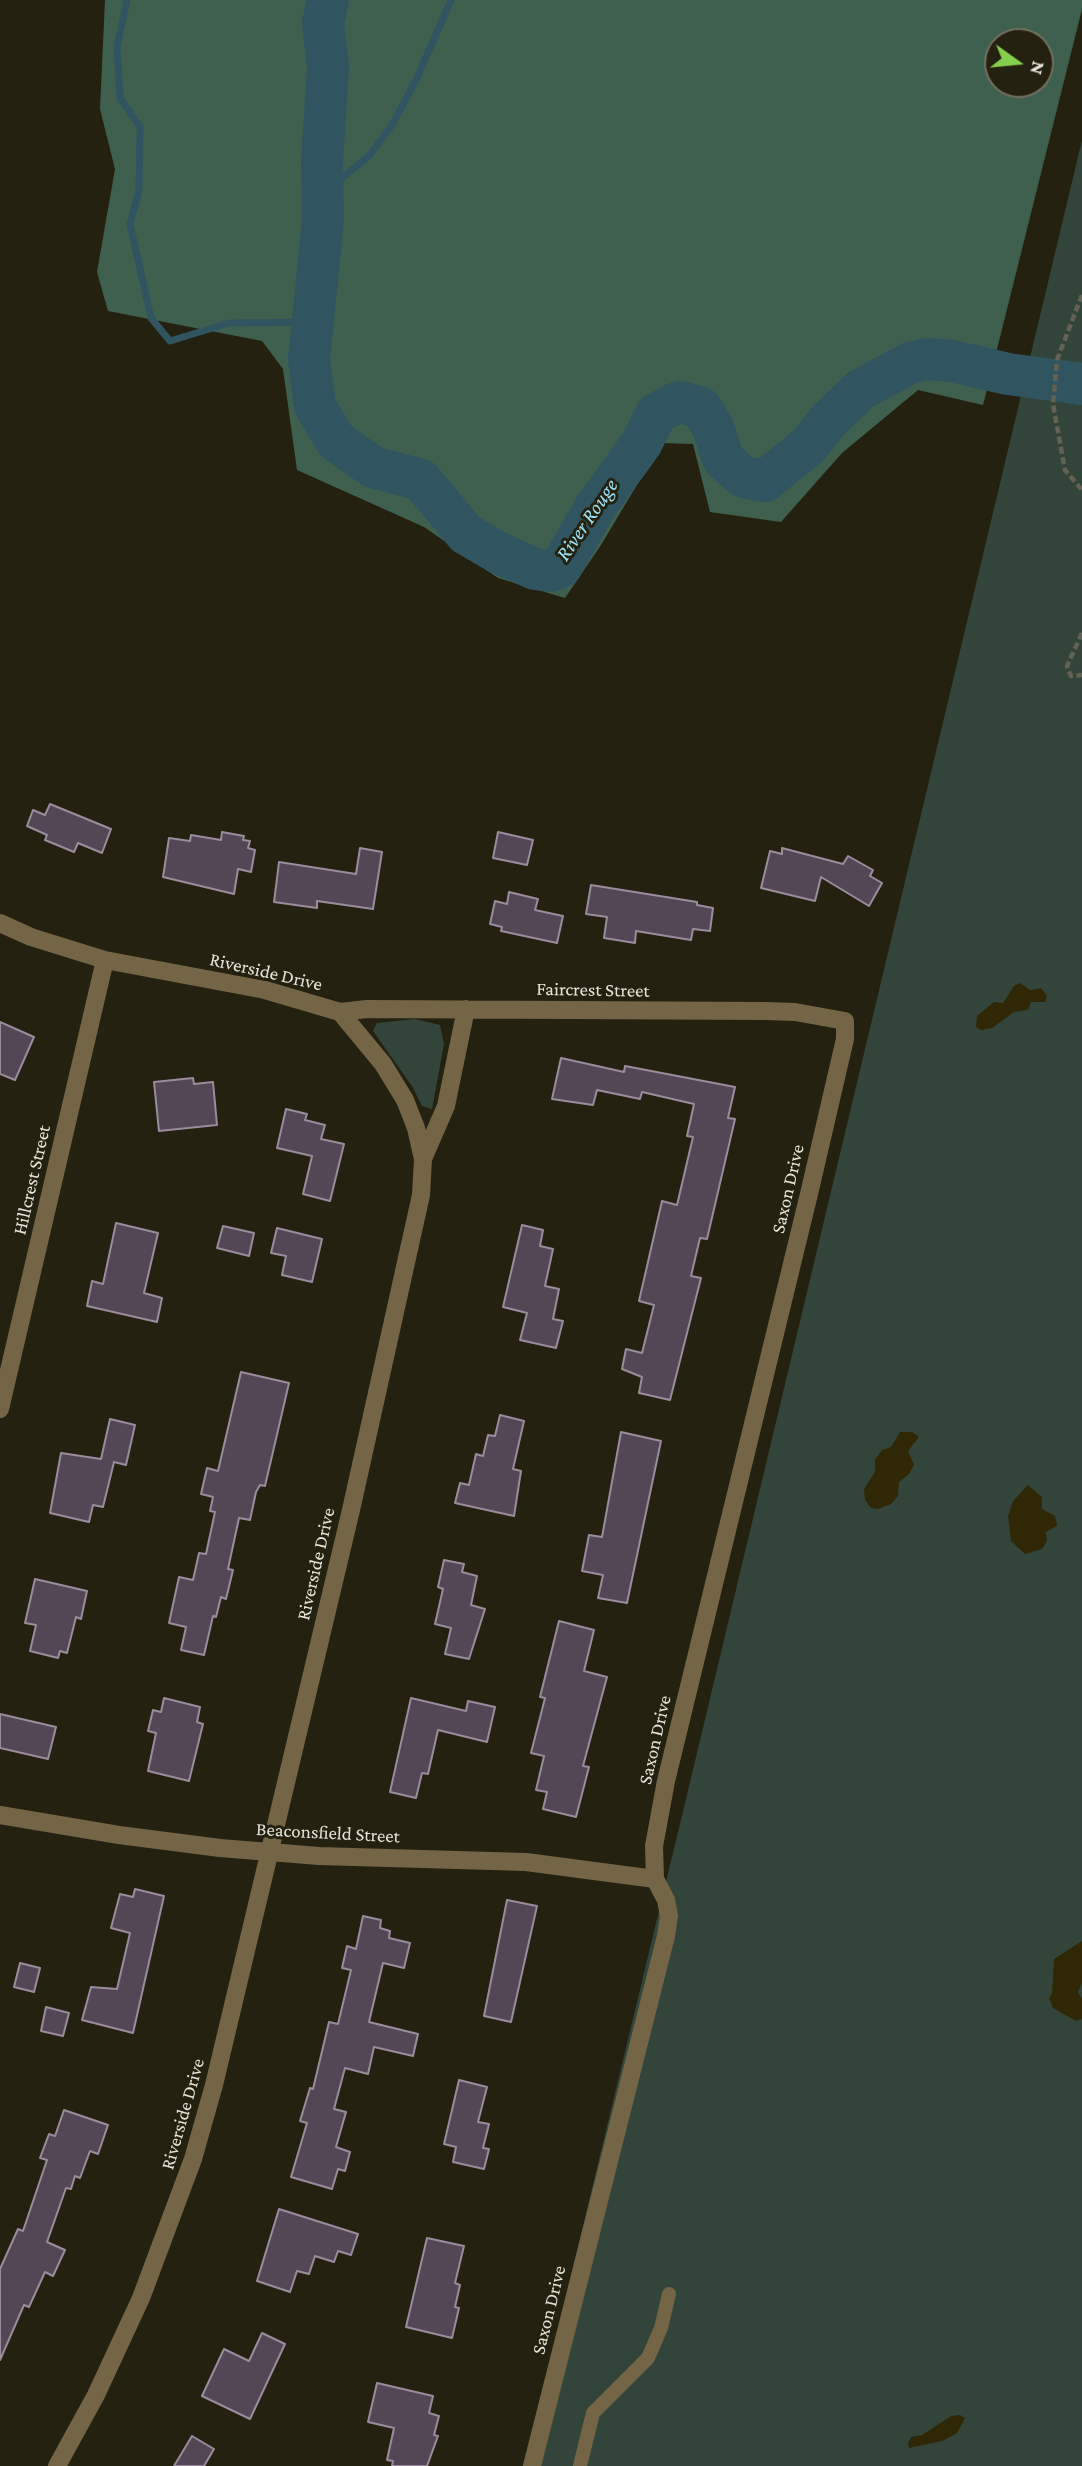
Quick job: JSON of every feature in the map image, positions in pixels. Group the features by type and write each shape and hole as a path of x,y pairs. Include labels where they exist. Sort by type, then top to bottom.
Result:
{"street":[{"name":"Riverside Drive","path":"0,923 32,937 105,960 265,990 340,1012 383,1064 405,1100 416,1128 423,1159 421,1195 397,1305 214,2084 194,2159 136,2309 57,2466"},
{"name":"Hillcrest Street","path":"0,1409 105,960"},
{"name":"Faircrest Street","path":"340,1012 367,1009 785,1012 845,1021"},
{"path":"423,1159 446,1106 466,1009"},
{"name":"Saxon Drive","path":"532,2466 666,1936 668,1908 655,1879 654,1846 666,1781 809,1194 845,1039 845,1021"},
{"name":"Beaconsfield Street","path":"0,1815 119,1835 269,1851 526,1862 655,1879"}],"lane":[{"path":"580,2466 593,2413 648,2358 661,2328 669,2294"}],"path":[{"path":"1082,295 1057,360 1053,404 1065,470 1082,490"},
{"path":"1082,633 1067,666 1071,676 1082,675"}],"green space":[{"path":"105,0 1082,0 1082,9 983,405 918,390 842,453 781,522 710,512 693,444 662,443 601,545 565,598 498,578 424,527 297,470 283,369 262,341 108,311 97,272 115,169 100,109"},
{"path":"1082,140 1082,2466 525,2466 686,1799"},
{"path":"415,1019 440,1025 444,1044 432,1109 422,1106 412,1086 373,1031 377,1023"}],"sand":[{"path":"1020,983 1030,990 1041,988 1047,996 1045,1002 1031,1002 1028,1010 1014,1012 992,1028 981,1030 976,1027 977,1016 994,1002 1003,1003 1014,986"},
{"path":"900,1432 912,1432 919,1437 908,1451 914,1465 909,1474 899,1482 898,1496 891,1504 878,1509 871,1508 865,1500 864,1489 875,1472 875,1460 882,1450 891,1447"},
{"path":"1028,1485 1042,1497 1042,1509 1055,1516 1057,1526 1046,1532 1047,1541 1042,1549 1025,1554 1011,1541 1008,1516 1013,1501"},
{"path":"1082,1941 1082,1983 1078,1992 1082,1999 1082,2019 1076,2021 1053,2008 1049,1998 1052,1994 1054,1959"},
{"path":"960,2415 965,2418 957,2433 942,2441 909,2448 911,2437 922,2435 951,2416"}],"water":[{"path":"1012,367 1082,373 1082,397 1068,397 1009,379"}],"building":[{"path":"50,804 111,829 102,853 78,843 74,852 45,840 47,835 27,826 33,810 45,815"},
{"path":"222,832 244,836 243,840 250,841 248,848 255,850 251,872 238,869 234,894 163,877 169,838 190,841 191,835 221,840"},
{"path":"498,832 533,840 527,865 493,858"},
{"path":"360,848 382,852 373,909 317,901 317,908 274,902 279,862 356,874"},
{"path":"782,848 843,864 848,856 873,870 870,876 882,883 869,906 821,877 815,901 761,888 770,851 782,854"},
{"path":"591,885 697,902 697,905 713,908 710,931 693,929 691,940 636,931 635,943 604,938 607,917 586,914"},
{"path":"509,892 538,899 535,910 563,916 557,943 501,931 502,927 490,924 495,901 507,904"},
{"path":"0,1022 34,1037 15,1080 0,1074"},
{"path":"561,1058 624,1072 625,1066 735,1087 728,1118 735,1119 707,1239 700,1238 691,1276 701,1278 670,1400 639,1393 642,1377 622,1369 626,1349 642,1353 654,1305 639,1301 662,1201 677,1205 693,1137 687,1136 694,1104 642,1092 640,1099 597,1090 593,1105 552,1099"},
{"path":"193,1078 194,1084 213,1082 217,1125 159,1131 154,1082"},
{"path":"286,1109 307,1114 305,1120 325,1125 321,1139 344,1144 330,1201 303,1194 312,1156 277,1148"},
{"path":"116,1223 158,1233 144,1293 162,1298 157,1322 87,1306 92,1281 103,1284"},
{"path":"522,1225 543,1230 540,1246 553,1249 545,1286 559,1289 553,1319 563,1321 556,1348 520,1340 527,1313 503,1307"},
{"path":"223,1226 254,1233 249,1256 217,1248"},
{"path":"277,1228 322,1239 312,1282 282,1275 286,1256 271,1253"},
{"path":"241,1372 289,1383 265,1486 260,1485 256,1492 250,1520 239,1518 228,1569 233,1570 226,1599 221,1597 216,1617 213,1616 204,1655 181,1650 186,1627 169,1623 179,1577 193,1580 199,1553 206,1554 215,1512 210,1511 213,1497 201,1494 207,1468 218,1471"},
{"path":"500,1415 524,1421 513,1469 521,1471 514,1516 455,1503 460,1483 469,1485 476,1454 483,1456 488,1435 495,1436"},
{"path":"110,1419 135,1425 126,1465 114,1462 103,1507 93,1505 89,1522 50,1513 61,1453 101,1459"},
{"path":"621,1432 661,1441 627,1603 598,1598 603,1575 582,1571 589,1535 602,1537"},
{"path":"444,1560 464,1564 462,1572 477,1576 471,1605 485,1609 469,1659 445,1654 451,1628 435,1624 443,1589 438,1587"},
{"path":"35,1579 87,1591 81,1619 76,1617 67,1653 60,1651 58,1658 30,1651 36,1625 25,1623"},
{"path":"559,1621 594,1630 584,1671 607,1677 583,1766 589,1767 576,1817 543,1809 547,1792 536,1790 544,1756 531,1753 545,1698 540,1697"},
{"path":"164,1698 200,1707 197,1722 203,1724 189,1781 148,1771 156,1733 148,1731 153,1710 161,1712"},
{"path":"411,1698 466,1711 468,1701 495,1707 487,1742 438,1730 428,1774 422,1773 416,1798 390,1792"},
{"path":"0,1714 56,1727 48,1759 0,1748"},
{"path":"135,1889 164,1896 133,2033 82,2020 91,1987 117,1989 130,1933 111,1928 120,1894 133,1897"},
{"path":"507,1900 537,1906 511,2022 484,2016"},
{"path":"363,1916 381,1920 380,1928 390,1931 389,1938 410,1943 404,1968 383,1963 369,2022 418,2034 413,2056 374,2047 368,2074 345,2068 334,2109 346,2112 336,2147 350,2152 345,2171 338,2169 332,2189 291,2177 307,2123 300,2121 310,2088 313,2089 329,2022 338,2024 351,1970 342,1968 347,1946 356,1949"},
{"path":"20,1963 40,1968 34,1992 14,1987"},
{"path":"46,2007 69,2013 63,2036 41,2031"},
{"path":"459,2080 487,2087 478,2122 489,2124 483,2148 489,2149 484,2169 453,2162 456,2147 444,2144"},
{"path":"64,2110 108,2125 98,2154 90,2151 80,2178 75,2176 71,2189 66,2188 47,2242 65,2250 53,2276 45,2272 29,2307 24,2305 0,2360 0,2269 18,2229 23,2231 47,2160 40,2158 49,2134 55,2136"},
{"path":"279,2209 358,2234 351,2255 338,2251 334,2262 315,2256 309,2274 297,2271 290,2292 257,2281"},
{"path":"427,2238 464,2246 455,2283 460,2285 455,2307 459,2308 452,2338 406,2327"},
{"path":"262,2333 285,2344 250,2419 202,2396 224,2349 249,2361"},
{"path":"377,2383 433,2396 429,2413 439,2416 434,2435 438,2436 427,2466 392,2466 393,2461 387,2460 394,2428 368,2422"},
{"path":"192,2436 214,2449 204,2466 174,2466"}],"waterway":[{"path":"127,0 117,47 120,98 140,127 139,190 130,224 151,318 170,341 229,323 313,322"},
{"name":"River Rouge","path":"328,0 323,23 328,67 322,162 323,220 309,360 315,406 336,441 373,467 421,480 466,534 497,552 535,569 551,571 561,567 596,506 641,444 656,414 674,404 681,402 701,408 713,427 723,459 743,477 765,481 809,445 828,421 860,390 912,362 927,359 952,361 1008,374 1082,384"},
{"path":"322,194 369,156 392,125 416,80 451,0"}]}
